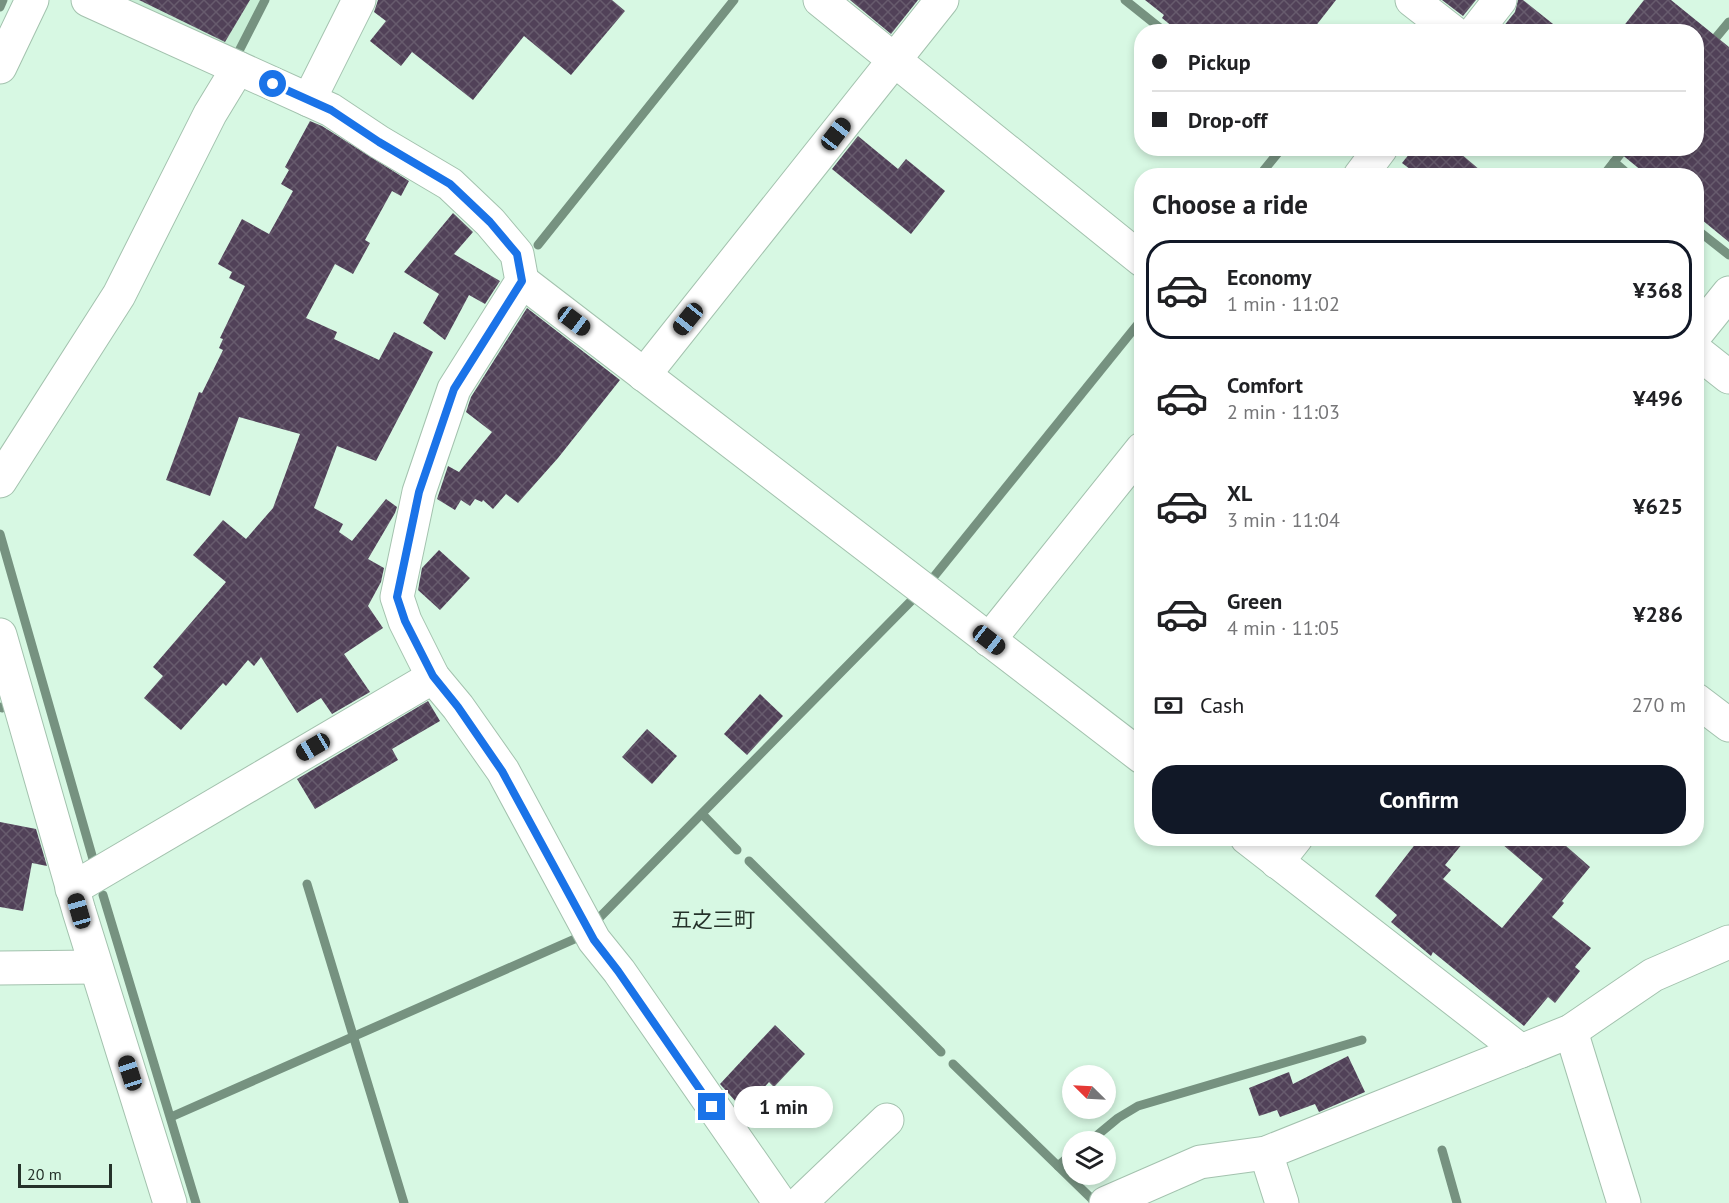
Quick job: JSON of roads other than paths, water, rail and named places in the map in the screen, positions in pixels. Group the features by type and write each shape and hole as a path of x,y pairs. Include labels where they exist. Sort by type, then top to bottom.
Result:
{"street":[{"path":"0,67 32,0"},
{"path":"88,0 331,110 379,142 450,184 490,222 517,254 522,281 1134,751"},
{"path":"309,100 359,0"},
{"path":"820,0 1134,254"},
{"path":"644,375 942,0"},
{"path":"1412,0 1443,24"},
{"path":"1481,24 1500,0"},
{"path":"0,481 119,295 210,114 238,68"},
{"path":"1365,168 1375,156"},
{"path":"522,281 454,389 419,492 397,597 405,621 433,676 458,707 502,771 594,940 780,1203"},
{"path":"1704,324 1729,293"},
{"path":"1704,357 1729,377"},
{"path":"989,640 1134,459"},
{"path":"0,635 72,889 170,1203"},
{"path":"72,889 433,676"},
{"path":"1704,706 1729,725"},
{"path":"1286,850 1521,1051"},
{"path":"1106,1203 1200,1162 1266,1153 1571,1031 1653,975 1729,942"},
{"path":"0,968 96,967"},
{"path":"1571,1031 1624,1203"},
{"path":"800,1203 886,1120"},
{"path":"1266,1153 1282,1203"}],"waterway":[{"path":"0,7 3,0"},
{"path":"240,49 265,0"},
{"path":"538,245 734,0"},
{"path":"1125,0 1155,24"},
{"path":"1709,46 1729,22"},
{"path":"1266,168 1275,156"},
{"path":"1609,168 1619,156"},
{"path":"1614,162 1621,168"},
{"path":"1704,235 1729,255"},
{"path":"932,579 1134,329"},
{"path":"0,534 93,859"},
{"path":"600,917 915,597"},
{"path":"702,814 737,850"},
{"path":"749,861 941,1052"},
{"path":"307,884 404,1203"},
{"path":"103,895 196,1203"},
{"path":"171,1117 586,934"},
{"path":"1102,1131 1138,1106 1362,1040"},
{"path":"953,1064 1096,1203"},
{"path":"1442,1150 1457,1203"},
{"path":"1058,1166 1062,1163"}],"district":[{"name":"五之三町","path":"713,919"}]}
